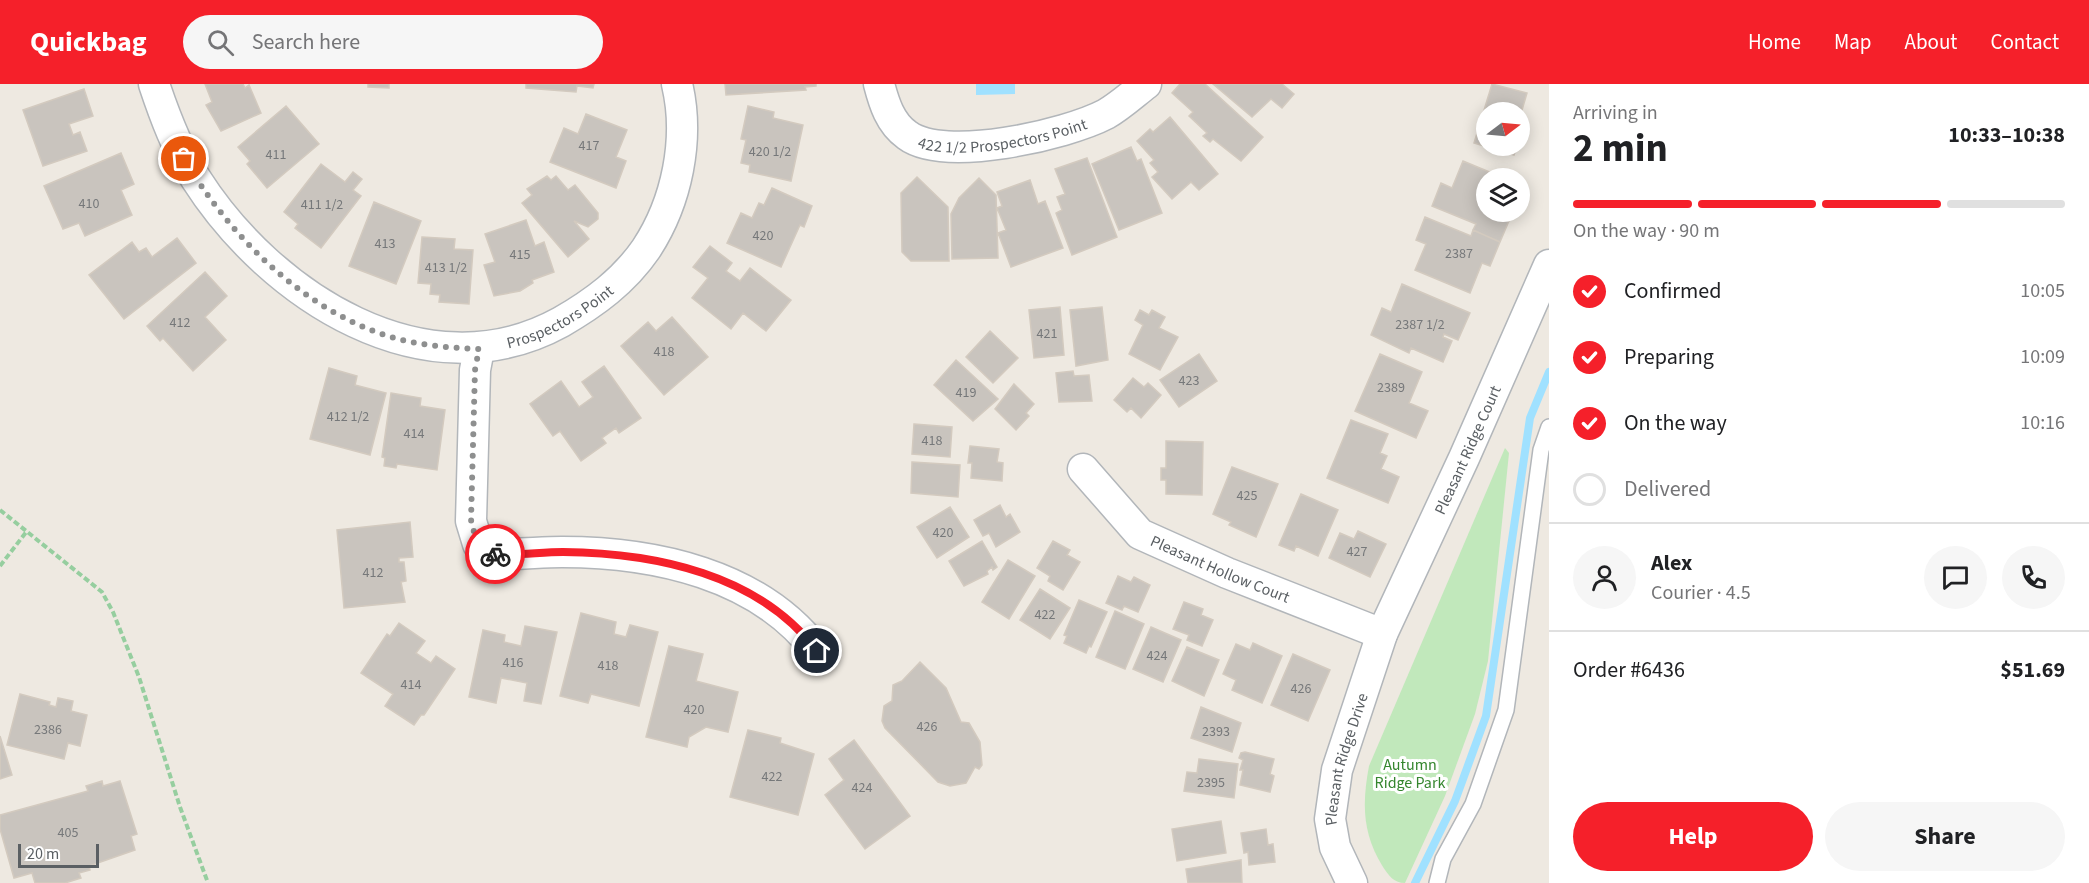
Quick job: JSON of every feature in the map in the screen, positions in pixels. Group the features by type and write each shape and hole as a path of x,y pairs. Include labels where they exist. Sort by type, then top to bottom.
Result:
{"street":[{"name":"Prospectors Point","path":"154,84 172,134 197,181 252,248 294,285 331,310 378,333 431,345 479,349 525,338 569,317 612,287 643,252 657,232 667,208 679,163 683,120 677,84"},
{"name":"422 1/2 Prospectors Point","path":"879,84 896,125 907,135 921,144 955,147 1007,143 1081,124 1107,114 1146,84"},
{"name":"Pleasant Ridge Court","path":"1382,634 1464,458 1549,265"},
{"path":"479,349 475,370 471,520 477,544 485,553 602,554 661,562 702,572 740,588 776,609 807,638 817,651"},
{"name":"Pleasant Hollow Court","path":"1083,469 1140,534 1227,573 1382,634"},
{"name":"Pleasant Ridge Drive","path":"1352,883 1335,847 1329,819 1331,794 1382,634"}],"lane":[{"path":"1437,883 1443,859 1473,804 1506,710 1541,450 1549,427"}],"path":[{"path":"0,510 102,592 113,612 139,677 180,807 207,883"},
{"path":"0,566 27,531"}],"green space":[{"name":"Autumn Ridge Park","path":"1505,448 1509,453 1488,661 1475,714 1445,796 1405,883 1401,883 1392,878 1383,867 1367,830 1365,793 1369,766"}],"water":[{"path":"976,84 1015,84 1015,94 976,95"}],"building":[{"path":"205,84 243,84 245,88 249,85 261,113 221,131 206,105 212,102"},
{"path":"368,84 389,84 389,88 368,87"},
{"path":"526,84 594,84 593,88 577,86 576,92 526,88"},
{"path":"725,84 816,84 816,86 805,87 806,90 726,95"},
{"path":"1180,84 1205,84 1263,137 1241,161 1213,139 1210,142 1203,136 1207,133 1189,116 1193,112 1172,93"},
{"path":"1213,84 1282,84 1294,94 1282,108 1271,99 1252,117"},
{"path":"1492,84 1527,93 1524,102 1487,102"},
{"path":"84,89 93,116 69,124 73,135 80,132 87,151 43,166 23,110"},
{"path":"286,106 319,144 267,188 247,164 250,161 238,147"},
{"path":"748,106 774,112 773,118 803,125 791,181 749,172 750,165 741,163 746,140 741,139"},
{"path":"586,114 627,130 616,157 626,161 616,188 550,162 564,128 578,134"},
{"path":"1170,117 1218,174 1199,190 1191,182 1172,199 1152,177 1158,172 1150,163 1154,160 1137,141 1150,129 1153,132"},
{"path":"1131,147 1137,161 1141,159 1162,213 1119,230 1092,164"},
{"path":"121,153 134,184 121,190 132,215 85,236 79,223 63,229 44,186"},
{"path":"1087,158 1117,237 1072,255 1056,213 1062,210 1057,197 1065,194 1055,169"},
{"path":"1463,161 1480,168 1476,168 1476,222 1508,222 1500,242 1473,230 1476,224 1432,206 1441,183 1452,188"},
{"path":"321,164 345,182 353,172 362,179 353,190 361,196 321,248 295,228 298,224 284,212"},
{"path":"547,176 551,180 556,176 568,190 575,185 598,213 598,219 588,227 574,221 589,239 568,257 522,203 532,195 527,189"},
{"path":"917,177 948,207 949,261 911,261 902,252 901,193"},
{"path":"979,178 996,195 998,258 952,259 951,214 959,198"},
{"path":"1030,180 1038,204 1045,201 1063,248 1011,267 998,233 1006,230 997,208 1002,206 997,192"},
{"path":"772,188 812,206 804,227 800,225 781,267 727,243 741,213 752,218 759,203 764,205"},
{"path":"374,202 421,221 396,284 349,266"},
{"path":"1425,217 1471,236 1473,230 1500,242 1490,266 1482,263 1470,293 1415,270 1426,244 1416,240"},
{"path":"526,220 535,246 544,242 554,272 532,280 533,283 520,291 494,296 484,265 495,262 485,234"},
{"path":"422,237 455,239 454,249 473,250 469,304 439,302 440,295 430,294 431,284 418,283"},
{"path":"177,238 196,263 124,319 89,275 132,242 139,252 146,248 152,257"},
{"path":"710,246 732,263 726,271 740,281 750,268 791,300 766,331 743,313 731,329 692,298 708,278 693,267"},
{"path":"205,272 227,296 205,317 226,340 193,371 163,338 160,341 147,326"},
{"path":"1402,284 1470,313 1458,340 1444,334 1443,337 1452,341 1443,362 1411,348 1409,353 1371,335 1382,308 1391,312"},
{"path":"1060,307 1064,355 1034,358 1029,310"},
{"path":"1102,307 1108,360 1076,366 1070,310"},
{"path":"1140,310 1149,315 1152,310 1165,317 1159,328 1178,337 1160,370 1129,354 1143,325 1135,320"},
{"path":"672,317 708,357 664,395 621,346 648,322 656,331"},
{"path":"990,331 1018,358 993,383 966,357"},
{"path":"1199,354 1217,381 1179,407 1160,380"},
{"path":"1380,354 1422,372 1409,403 1428,411 1416,438 1355,411"},
{"path":"956,360 998,399 973,421 934,385"},
{"path":"604,366 641,418 619,433 616,428 602,438 606,443 581,461 560,431 553,436 530,404 561,381 579,407 593,397 582,382"},
{"path":"329,368 357,376 355,385 386,393 370,455 310,439"},
{"path":"1073,371 1074,376 1089,375 1092,401 1059,402 1056,373"},
{"path":"1133,378 1144,387 1148,383 1161,395 1141,418 1131,408 1127,412 1114,400"},
{"path":"1014,384 1034,404 1026,413 1029,416 1016,430 995,409"},
{"path":"391,393 421,398 420,406 445,410 437,470 397,464 396,468 384,466 385,458 382,457"},
{"path":"1351,420 1388,434 1380,453 1387,456 1381,469 1399,477 1388,503 1327,478"},
{"path":"914,424 952,427 950,457 912,454"},
{"path":"1166,441 1203,442 1202,495 1166,494 1166,480 1161,480 1161,468 1166,468"},
{"path":"970,446 999,449 997,462 1003,463 1002,481 971,478 972,463 968,463"},
{"path":"912,462 960,465 958,497 911,493"},
{"path":"1232,467 1278,484 1256,537 1229,525 1231,522 1213,514"},
{"path":"1301,494 1338,510 1318,556 1296,546 1294,551 1279,545"},
{"path":"1000,505 1006,517 1010,514 1020,532 996,547 989,533 983,536 974,520"},
{"path":"950,507 969,537 937,558 917,527"},
{"path":"410,522 413,557 399,558 399,562 404,562 406,581 401,582 405,602 344,608 337,530"},
{"path":"1358,531 1386,544 1370,577 1329,558 1340,533 1354,539"},
{"path":"982,541 997,567 993,570 992,567 987,571 988,574 964,586 949,561"},
{"path":"1053,541 1070,550 1067,555 1080,562 1063,590 1048,581 1050,576 1037,568"},
{"path":"1008,560 1035,576 1009,619 982,602"},
{"path":"1118,576 1131,582 1134,577 1150,585 1138,612 1124,606 1122,610 1106,603"},
{"path":"1040,589 1070,608 1050,639 1020,620"},
{"path":"1079,600 1107,612 1086,653 1064,643 1067,636 1064,635"},
{"path":"1184,602 1203,609 1201,615 1213,620 1202,646 1187,640 1189,635 1173,629"},
{"path":"1115,611 1144,624 1125,669 1096,657"},
{"path":"581,613 616,622 614,634 626,637 630,625 658,632 639,706 591,694 588,703 560,696"},
{"path":"399,623 425,641 416,653 431,663 436,656 455,669 424,715 421,715 414,725 385,706 393,694 361,673 387,634 390,636"},
{"path":"525,626 557,632 541,704 524,701 527,683 501,678 496,703 469,697 483,630 505,635 504,642 521,646"},
{"path":"1151,627 1181,640 1163,682 1133,669"},
{"path":"1253,643 1282,656 1262,703 1232,690 1236,680 1223,674 1236,644 1250,650"},
{"path":"669,646 703,654 696,681 738,692 728,732 706,727 689,737 687,747 646,737"},
{"path":"1187,647 1219,660 1204,696 1172,681"},
{"path":"1293,654 1330,670 1308,721 1271,705"},
{"path":"920,662 946,688 961,722 969,723 980,742 982,765 979,769 975,767 966,783 950,786 938,782 885,728 882,721 884,706 892,701 893,685 902,681"},
{"path":"20,694 50,702 49,705 56,707 58,698 73,701 71,711 87,715 80,746 68,743 64,759 7,745"},
{"path":"1201,707 1241,723 1232,752 1191,738"},
{"path":"748,730 781,738 780,743 814,754 798,815 730,797"},
{"path":"0,736 12,775 0,779"},
{"path":"854,740 910,816 865,849 825,795 844,780 829,759"},
{"path":"1241,753 1274,759 1270,774 1274,776 1270,792 1240,785 1243,760 1239,758"},
{"path":"1199,759 1238,764 1234,798 1184,791 1187,772 1197,773"},
{"path":"102,781 103,786 120,781 137,834 131,836 135,850 89,866 90,870 79,873 81,878 65,883 35,883 32,873 14,878 0,829 0,815 88,791 86,786"},
{"path":"1221,821 1226,853 1177,861 1172,829"},
{"path":"1266,829 1268,845 1273,844 1275,862 1249,865 1248,852 1244,853 1241,833"},
{"path":"1241,860 1242,883 1188,883 1186,869"}],"waterway":[{"path":"1415,883 1455,801 1486,716 1530,418 1549,372"}],"way so far":[{"path":"184,159 212,201 252,248 294,285 331,310 378,333 403,340 454,348 479,349 475,370 471,520 477,544 485,553 495,554"}],"route":[{"path":"495,554 581,552 625,556 702,572 740,588 776,609 807,638 817,651"}]}
